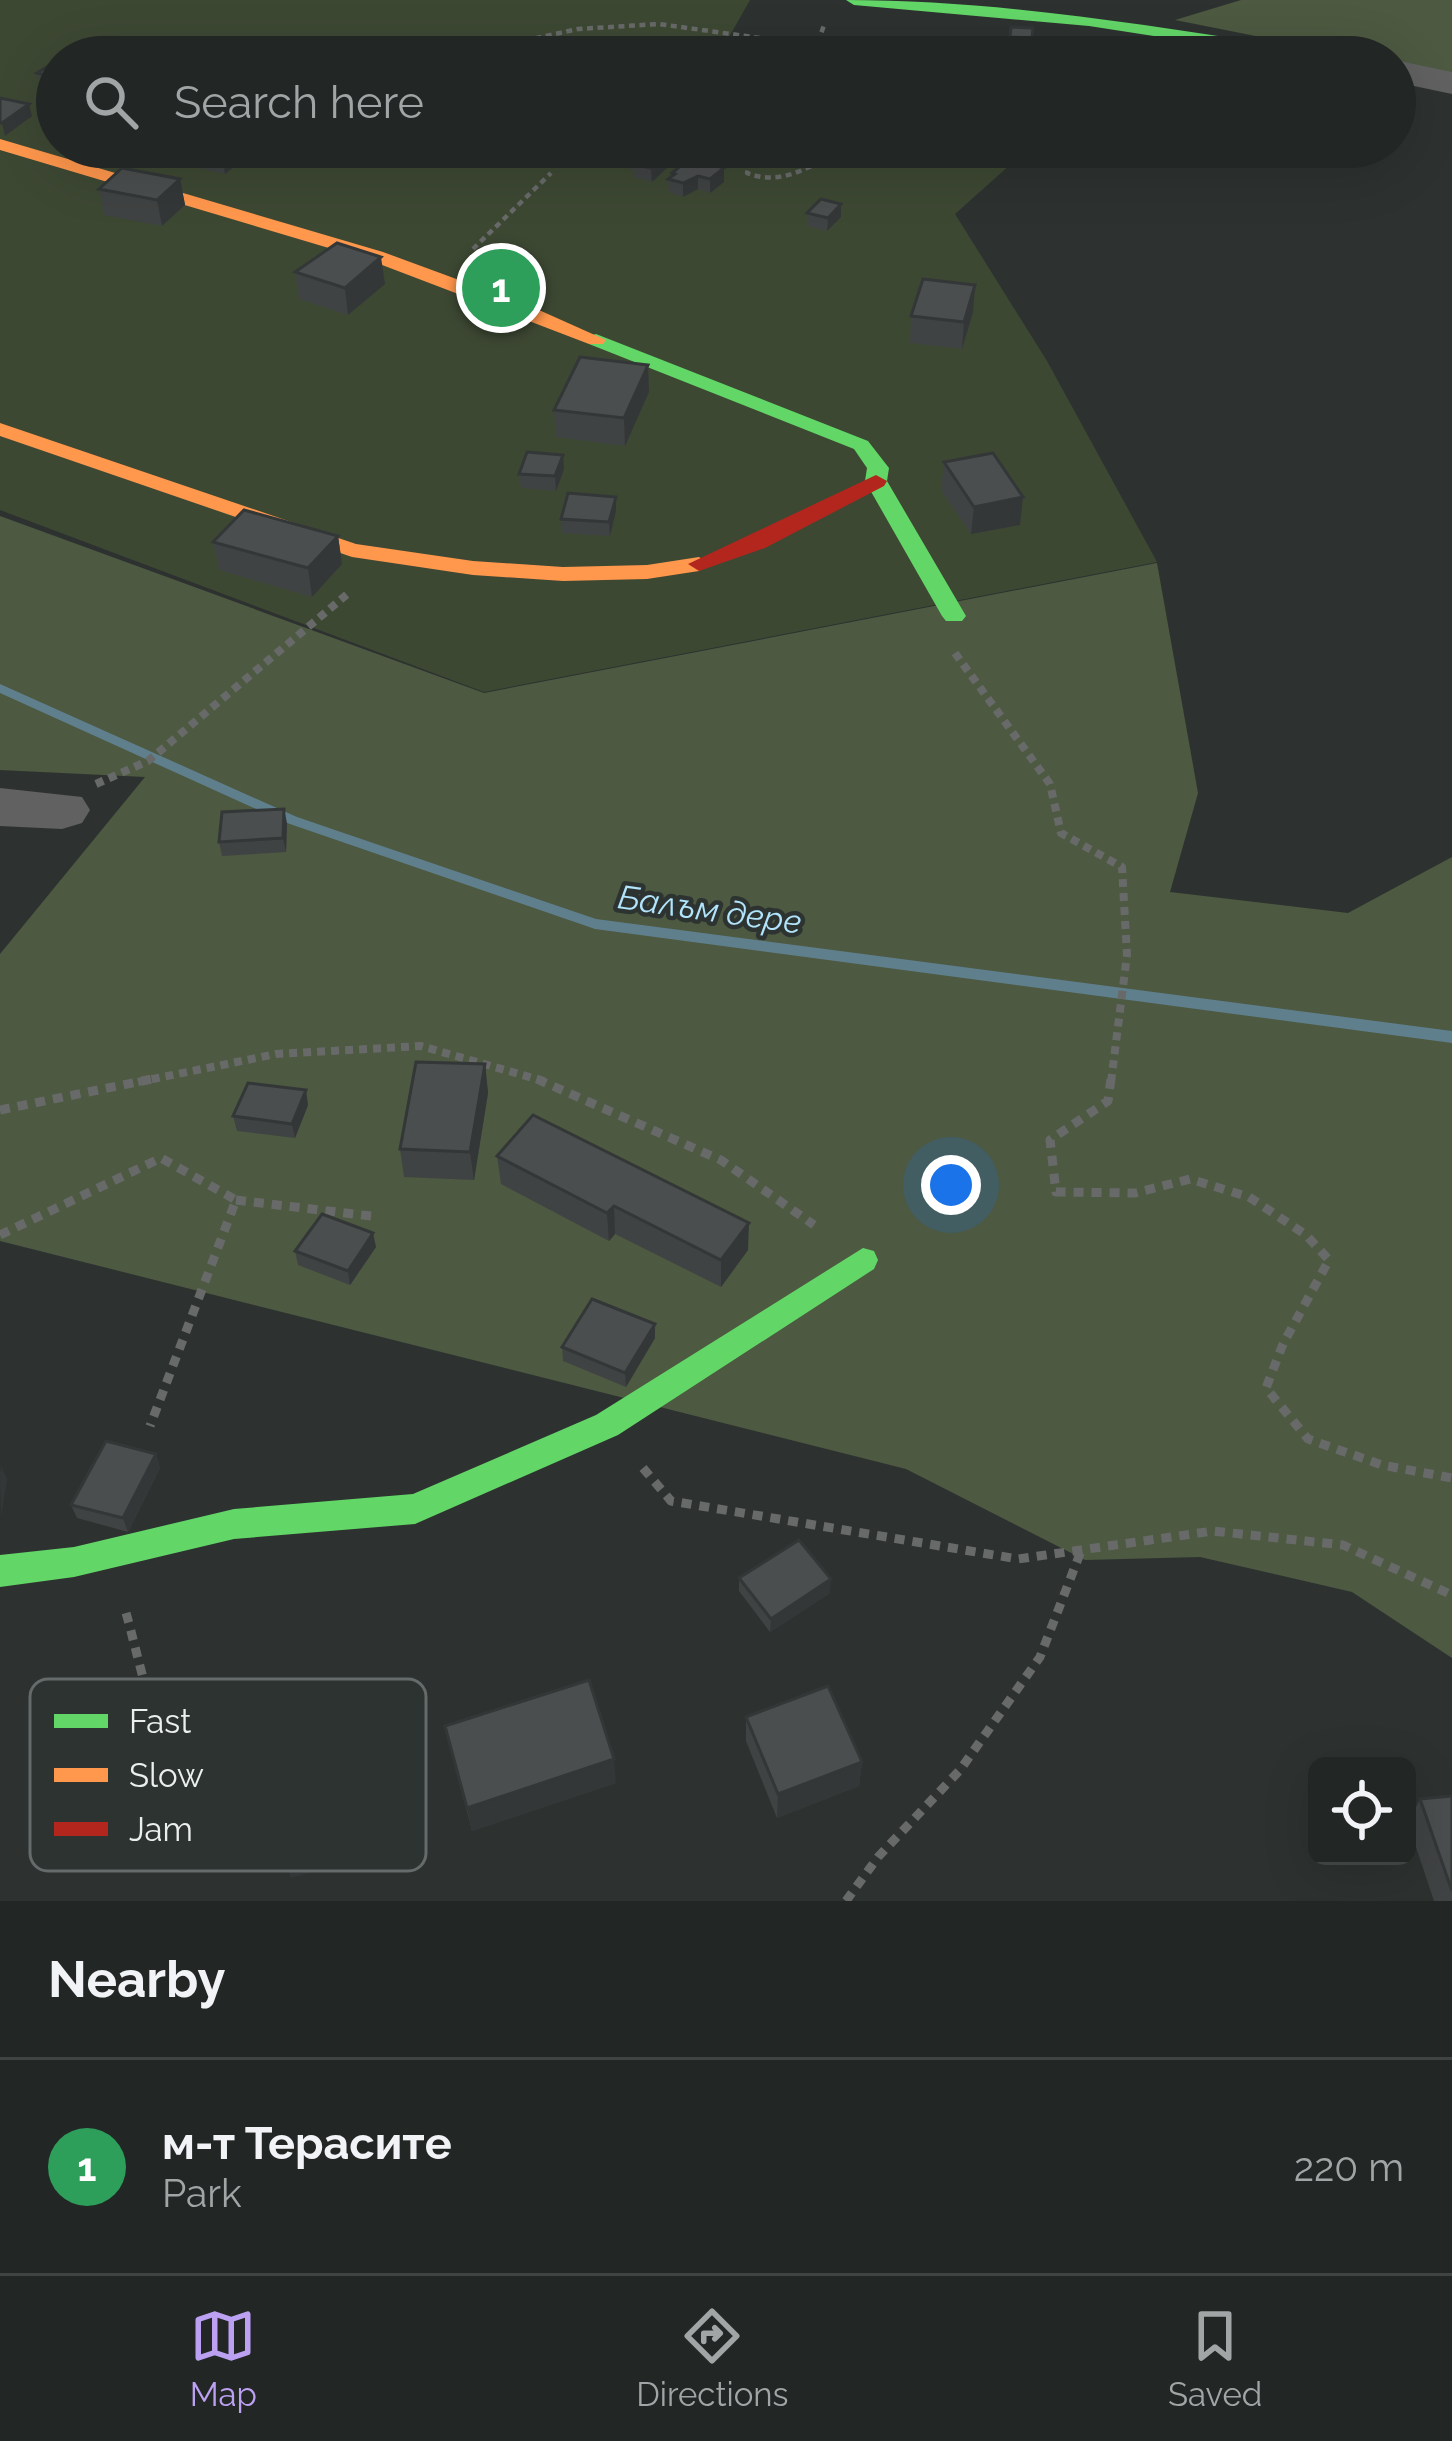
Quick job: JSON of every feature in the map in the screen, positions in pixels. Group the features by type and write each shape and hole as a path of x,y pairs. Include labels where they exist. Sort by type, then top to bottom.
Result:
{"street":[{"path":"854,0 1009,9 1212,36"},
{"path":"1416,75 1452,82"},
{"path":"0,145 36,155"},
{"path":"85,168 258,215 442,279 861,445 878,468 876,481 954,616"},
{"path":"0,429 352,550 390,558 600,575 685,568 758,542 876,481"},
{"path":"0,1571 108,1554 234,1525 415,1509 607,1425 863,1260"}],"path":[{"path":"823,36 825,12"},
{"path":"546,36 659,24 745,36"},
{"path":"749,168 748,173 758,178 779,179 803,168"},
{"path":"442,279 551,173"},
{"path":"25,808 85,790 148,760 390,558"},
{"path":"954,616 955,659 1050,784 1061,833 1122,867 1128,974 1108,1101 1051,1140 1056,1192 1135,1193 1190,1179 1249,1197 1306,1235 1329,1260 1265,1388 1308,1439 1382,1465 1452,1478"},
{"path":"0,1110 275,1054 421,1046 554,1084 721,1160 863,1260"},
{"path":"0,1235 161,1158 236,1200 380,1216"},
{"path":"150,1426 236,1200"},
{"path":"607,1425 671,1501 1018,1558 1213,1531 1343,1545 1452,1595"},
{"path":"846,1901 878,1857 960,1770 1040,1657 1082,1550"},
{"path":"108,1554 146,1679"}],"green space":[{"path":"0,0 750,0 730,36 36,36 36,168 1006,168 955,214 1047,361 1157,562 484,692 0,510"},
{"path":"1241,0 1452,0 1452,75 1416,68 1416,36 1256,36 1175,20"},
{"path":"0,516 484,693 1157,563 1198,793 1170,892 1348,913 1452,857 1452,1658 1352,1592 1200,1557 1085,1560 906,1469 0,1241 0,954 145,777 0,770"}],"building":[{"path":"1011,27 1033,28 1032,36 1010,36"},
{"path":"0,98 29,104 0,123"},
{"path":"122,168 180,179 157,200 99,189"},
{"path":"678,168 724,168 710,179 698,176 683,183 668,179"},
{"path":"821,199 841,204 828,218 807,213"},
{"path":"337,243 381,257 345,288 295,272"},
{"path":"923,279 975,285 964,322 911,316"},
{"path":"580,357 648,365 624,418 554,410"},
{"path":"527,452 563,455 555,476 519,474"},
{"path":"993,453 1023,497 974,507 944,462"},
{"path":"568,493 616,497 609,522 561,519"},
{"path":"244,510 338,536 308,568 213,542"},
{"path":"284,809 283,838 219,842 222,812"},
{"path":"416,1062 485,1064 470,1152 400,1149"},
{"path":"248,1083 306,1090 292,1124 233,1116"},
{"path":"533,1115 749,1223 721,1260 614,1206 607,1213 497,1156"},
{"path":"322,1214 373,1233 348,1271 295,1251"},
{"path":"592,1299 655,1324 625,1373 562,1347"},
{"path":"106,1441 156,1454 123,1518 71,1505"},
{"path":"799,1540 831,1579 771,1619 739,1578"},
{"path":"589,1680 614,1759 467,1808 445,1726"},
{"path":"828,1686 862,1762 778,1794 746,1717"},
{"path":"1452,1796 1452,1891 1420,1799"}],"waterway":[{"name":"Балъм дере","path":"0,688 292,820 595,924 1452,1037"}],"traffic: fast":[{"path":"854,0 1089,21 1186,36"},
{"path":"596,340 861,445 878,468 876,481 954,616"},
{"path":"0,1571 74,1562 234,1524 415,1509 607,1425 863,1260"}],"traffic: slow":[{"path":"0,144 36,154"},
{"path":"85,168 376,256 596,340"},
{"path":"0,429 352,550 473,568 563,574 647,572 699,564"}],"traffic: jam":[{"path":"699,564 757,543 876,481"}],"place":[{"name":"м-т Терасите","path":"501,288"}]}
